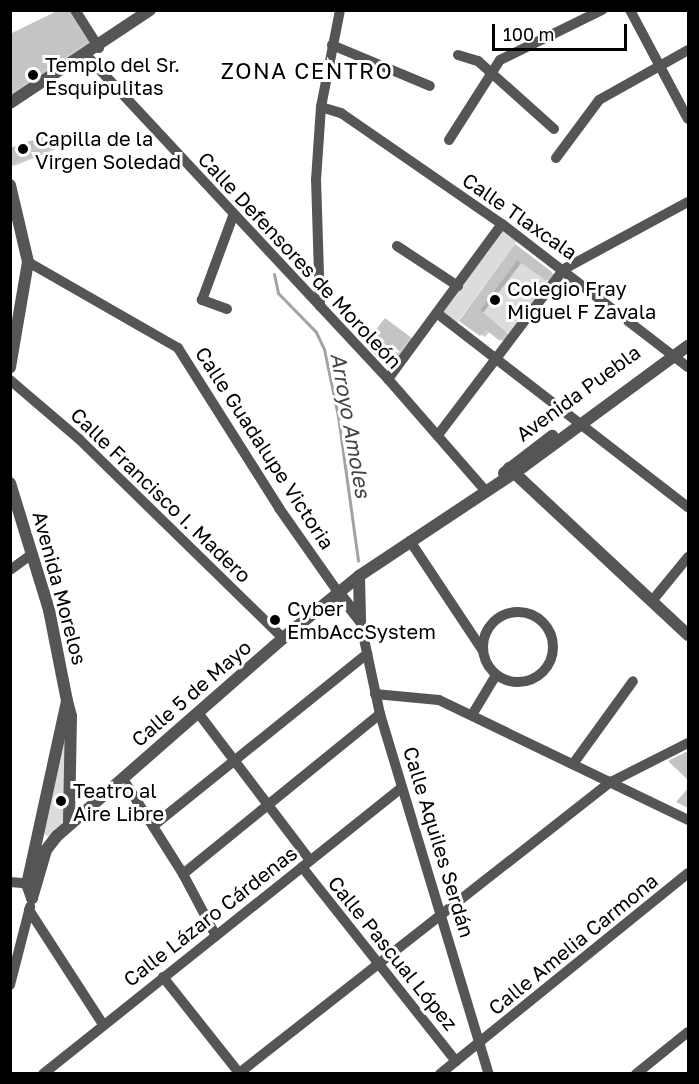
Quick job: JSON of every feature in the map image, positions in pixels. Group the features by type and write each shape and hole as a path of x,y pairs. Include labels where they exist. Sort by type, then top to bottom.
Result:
{"street":[{"path":"75,10 99,48"},
{"path":"10,103 87,56 150,10"},
{"path":"320,306 316,180 321,107 340,10"},
{"path":"449,140 490,70 500,60 602,10"},
{"path":"630,10 688,119"},
{"path":"332,45 430,86"},
{"path":"556,158 599,100 688,50"},
{"path":"458,55 478,61 490,70 554,129"},
{"name":"Calle Defensores de Moroleón","path":"87,56 233,216 489,487"},
{"name":"Calle Tlaxcala","path":"321,107 341,113 502,224 564,269 688,367"},
{"path":"10,184 15,216 28,262 10,366"},
{"path":"438,435 564,269 688,202"},
{"path":"227,309 202,300 233,216"},
{"path":"388,379 502,224"},
{"path":"397,246 458,286"},
{"name":"Calle Guadalupe Victoria","path":"28,262 178,348 279,508 338,592"},
{"path":"438,314 688,507"},
{"name":"Avenida Puebla","path":"672,354 688,337"},
{"name":"Avenida Puebla","path":"338,592 489,487 672,354 688,346"},
{"name":"Calle Francisco I. Madero","path":"10,380 79,438 283,638"},
{"path":"511,470 688,635"},
{"name":"Avenida Morelos","path":"10,483 62,661 67,700 39,833 32,884"},
{"path":"410,541 496,675 522,683 542,674 553,651 547,630 531,616 503,615 486,631 483,652"},
{"path":"10,570 31,555"},
{"path":"652,601 688,557"},
{"name":"Calle Aquiles Serdán","path":"359,576 360,620 380,714 489,1074"},
{"name":"Calle Aquiles Serdán","path":"338,592 360,620"},
{"name":"Calle 5 de Mayo","path":"32,884 46,850 69,823 199,714 338,592"},
{"path":"153,826 367,654"},
{"path":"472,715 496,675"},
{"path":"573,764 633,681"},
{"path":"375,694 439,700 688,820"},
{"path":"67,700 71,716 69,823"},
{"name":"Calle Pascual López","path":"199,714 380,964 456,1061"},
{"path":"183,874 380,714"},
{"path":"163,977 239,1073 611,782 688,743"},
{"path":"123,779 183,874 216,936"},
{"name":"Calle Lázaro Cárdenas","path":"43,1074 102,1023 216,936 401,788"},
{"path":"39,833 48,839 57,836"},
{"name":"Calle Amelia Carmona","path":"440,1074 688,873"},
{"path":"10,882 32,884 30,904 10,985"},
{"path":"30,904 102,1023"},
{"path":"636,1074 688,1032"}],"shaded area":[{"path":"502,224 520,237 454,327 438,314"},
{"path":"517,260 552,285 513,336 480,310"},
{"path":"68,717 64,817 58,834 50,838 41,832"}],"building":[{"name":"Templo del Sr. Esquipulitas","path":"59,10 68,10 87,42 10,93 10,34"},
{"path":"55,132 58,145 10,165 10,148"},
{"path":"515,244 552,272 546,281 517,260 480,310 507,332 500,341 486,330 480,336 459,321"},
{"path":"385,318 410,337 386,366 365,344"},
{"path":"688,751 688,780 668,761"},
{"path":"688,788 688,808 676,802"}],"waterway":[{"name":"Arroyo Amoles","path":"274,274 278,293 316,332 324,349 338,416 358,561"}],"place":[{"name":"Templo del Sr. Esquipulitas","path":"33,75"},
{"name":"Capilla de la Virgen Soledad","path":"23,149"},
{"name":"Colegio Fray Miguel F Zavala","path":"495,300"},
{"name":"Cyber EmbAccSystem","path":"275,620"},
{"name":"Teatro al Aire Libre","path":"61,801"}],"district":[{"name":"ZONA CENTRO","path":"307,71"}]}
